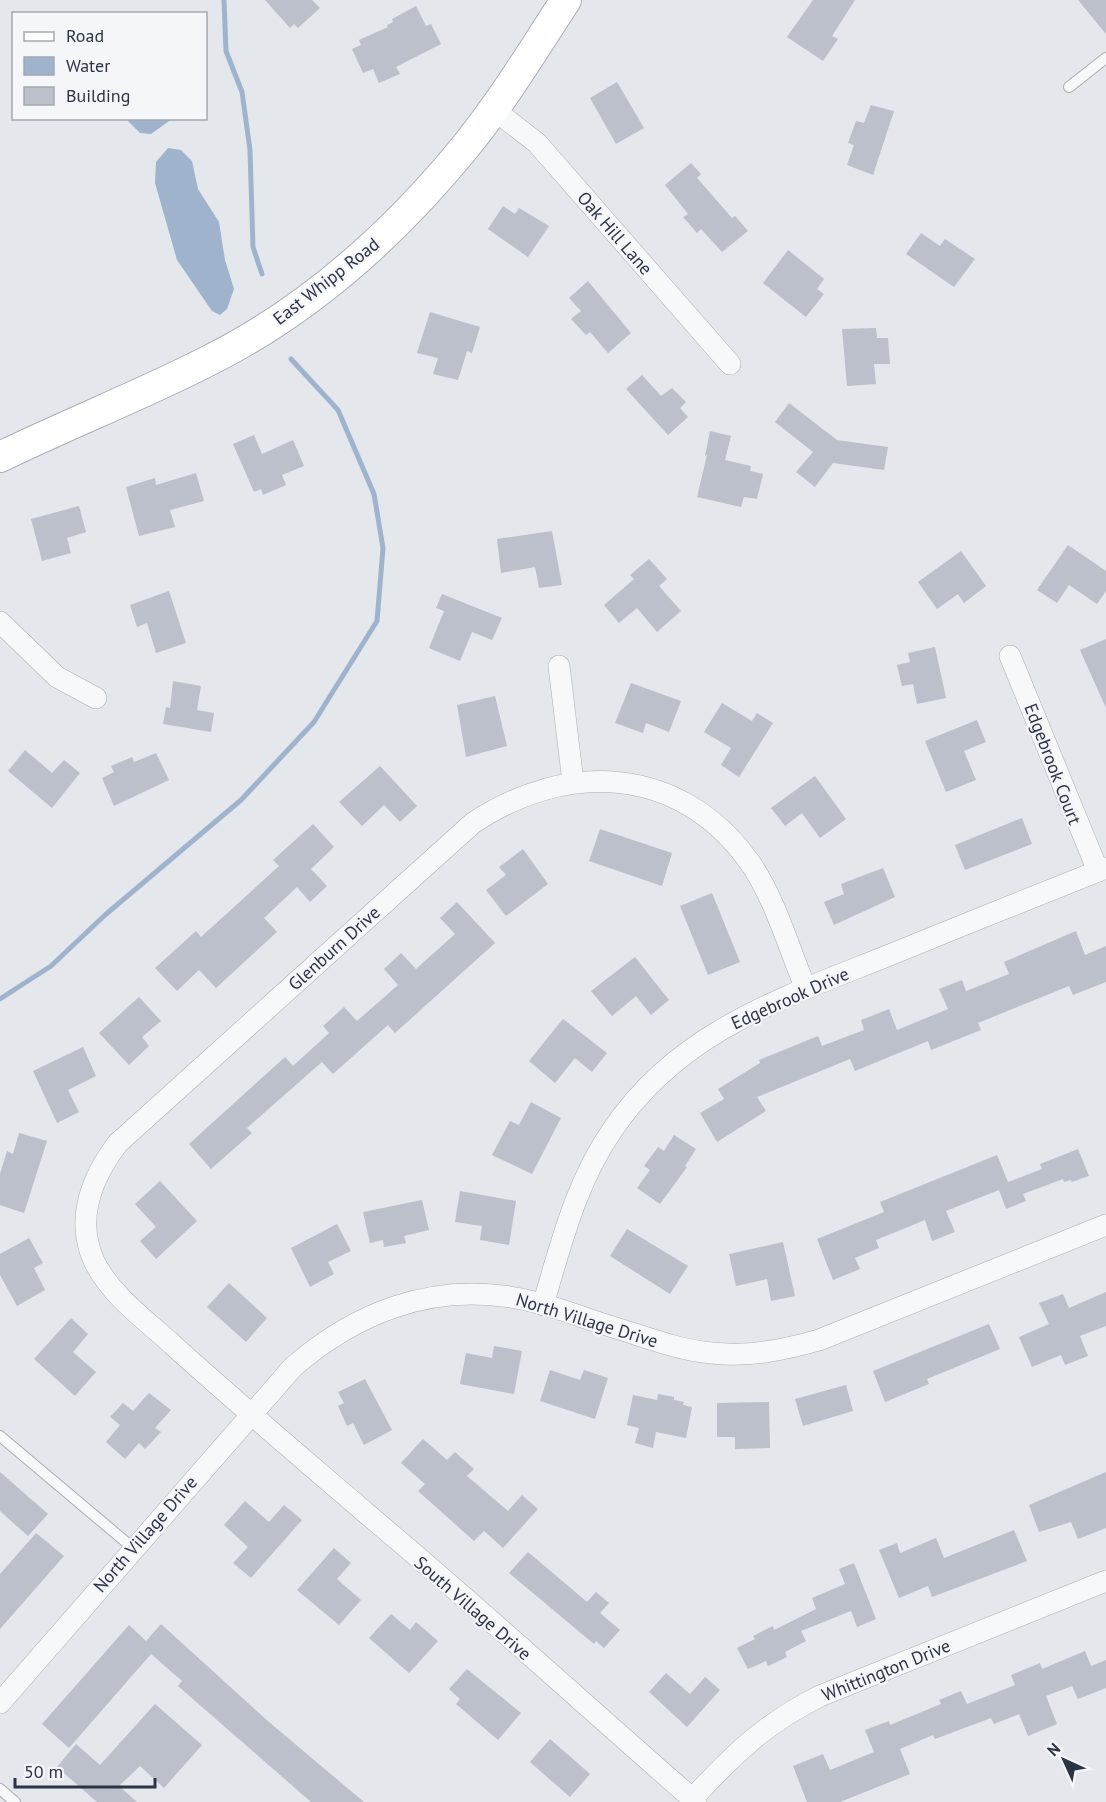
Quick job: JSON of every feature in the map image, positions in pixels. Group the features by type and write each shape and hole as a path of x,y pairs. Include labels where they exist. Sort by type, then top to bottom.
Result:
{"main road":[{"name":"East Whipp Road","path":"0,457 207,362 299,305 377,242 413,206 466,145 493,109 566,0"}],"street":[{"name":"Oak Hill Lane","path":"493,109 537,143 730,364"},
{"path":"0,622 57,677 96,698"},
{"name":"Edgebrook Court","path":"1010,656 1102,869"},
{"path":"559,666 573,782"},
{"name":"Glenburn Drive","path":"250,1415 114,1291 102,1276 93,1258 86,1220 93,1182 102,1164 118,1143 473,823 519,796 573,782 616,782 641,787 689,807 714,825 749,861 762,883 806,989"},
{"name":"Edgebrook Drive","path":"543,1305 571,1213 589,1169 612,1129 634,1101 664,1070 721,1028 752,1011 1102,869"},
{"name":"North Village Drive","path":"0,1703 293,1367 316,1347 350,1325 396,1305 432,1297 471,1293 511,1297 681,1348 741,1354 781,1351 819,1340 1106,1226"},
{"name":"South Village Drive","path":"250,1415 369,1515 694,1800"},
{"name":"Whittington Drive","path":"694,1800 739,1749 791,1710 820,1696 1106,1581"}],"lane":[{"path":"1069,87 1106,58"},
{"path":"0,1436 133,1548"},
{"path":"0,1789 15,1802"}],"water":[{"path":"127,120 171,120 151,134 140,133"},
{"path":"168,148 181,150 192,161 198,189 219,222 225,260 234,289 227,309 220,315 212,311 177,260 155,183 156,162"}],"building":[{"path":"265,0 312,0 320,8 298,28 294,24 290,28"},
{"path":"813,0 855,0 832,36 838,39 823,61 787,37"},
{"path":"1078,0 1106,0 1106,34"},
{"path":"416,6 426,26 431,24 441,44 396,67 400,74 379,83 373,69 363,73 352,49 361,45 359,40 388,27 387,25 393,22 392,19"},
{"path":"617,82 644,128 616,144 590,98"},
{"path":"871,105 894,111 873,175 847,165 854,145 848,143 856,121 864,123"},
{"path":"691,163 701,174 697,178 732,218 735,216 748,231 722,252 701,229 697,233 683,217 688,214 665,185"},
{"path":"503,206 515,214 519,208 549,226 528,257 488,229"},
{"path":"921,233 940,246 945,239 975,259 954,287 906,254"},
{"path":"788,250 824,279 817,289 824,294 806,317 763,283"},
{"path":"588,281 631,333 608,353 590,332 586,335 571,319 581,311 569,298"},
{"path":"430,312 480,327 472,353 467,351 458,380 433,374 438,358 417,353"},
{"path":"876,328 877,338 888,338 890,364 874,364 876,384 847,386 842,329"},
{"path":"642,375 661,396 672,388 686,402 680,408 688,417 668,435 626,389"},
{"path":"789,403 837,440 888,447 884,470 833,463 815,487 796,472 813,452 775,422"},
{"path":"710,431 731,436 725,460 751,466 750,471 763,474 757,499 744,497 741,507 697,497"},
{"path":"254,435 262,454 293,440 304,466 282,475 286,485 263,495 261,489 254,492 233,444"},
{"path":"196,473 204,501 170,510 175,527 139,536 126,487 155,478 156,485"},
{"path":"79,506 86,532 67,538 71,553 42,561 31,519"},
{"path":"552,531 562,585 539,588 535,567 501,573 497,539"},
{"path":"1068,545 1106,571 1106,591 1097,604 1069,585 1057,603 1037,590"},
{"path":"961,551 986,586 964,603 958,594 937,609 918,582"},
{"path":"649,559 667,579 659,586 681,611 657,632 637,608 619,623 604,605 634,579 630,575"},
{"path":"169,591 186,643 156,653 147,623 137,627 130,605"},
{"path":"442,594 502,618 492,640 472,632 460,661 429,648 444,611 436,608"},
{"path":"1106,639 1106,708 1080,650"},
{"path":"935,647 946,698 917,704 913,684 902,686 897,665 910,662 908,653"},
{"path":"173,681 201,686 197,710 214,713 211,732 163,724 166,707 170,708"},
{"path":"631,683 681,701 669,732 646,723 643,733 615,723"},
{"path":"495,696 507,746 466,757 457,705"},
{"path":"722,703 752,721 757,713 773,723 739,777 721,765 731,748 704,732"},
{"path":"977,720 986,742 964,751 976,780 946,792 925,741"},
{"path":"25,750 52,773 64,760 80,773 52,808 8,771"},
{"path":"156,753 169,780 114,806 102,778 114,772 111,766 132,757 134,762"},
{"path":"380,766 417,806 400,822 384,805 362,826 339,802"},
{"path":"815,776 846,819 820,838 802,813 785,826 771,808"},
{"path":"1022,818 1032,844 965,870 955,845"},
{"path":"313,824 334,847 311,869 327,886 310,902 297,887 264,918 277,932 216,988 199,970 177,991 155,968 196,931 201,937 279,866 273,860"},
{"path":"600,829 672,853 662,886 589,861"},
{"path":"523,849 548,884 506,916 486,890 506,875 499,867"},
{"path":"883,868 895,897 834,925 824,902 844,894 841,884"},
{"path":"712,893 740,962 708,975 680,906"},
{"path":"457,902 495,943 395,1033 388,1025 333,1074 322,1062 247,1128 252,1133 211,1169 189,1144 285,1057 293,1066 329,1033 323,1026 344,1007 357,1021 398,985 384,969 401,953 416,969 455,934 440,918"},
{"path":"1076,931 1085,955 1106,946 1106,982 1073,995 1069,986 978,1023 981,1030 931,1050 928,1041 855,1071 850,1059 757,1097 766,1111 717,1142 700,1113 724,1099 718,1089 760,1063 759,1060 818,1036 822,1046 864,1030 861,1020 889,1009 897,1030 948,1009 939,989 962,980 966,991 1009,974 1004,962"},
{"path":"635,957 669,1000 651,1015 636,996 612,1016 591,991"},
{"path":"139,997 161,1021 142,1037 149,1046 129,1065 99,1033"},
{"path":"563,1019 607,1053 592,1072 575,1058 555,1083 529,1061"},
{"path":"83,1047 96,1076 68,1090 79,1112 57,1123 33,1071"},
{"path":"531,1102 561,1118 532,1174 492,1155 510,1121 519,1125"},
{"path":"19,1133 47,1141 24,1213 0,1205 0,1174 7,1151 13,1154"},
{"path":"674,1135 696,1149 685,1166 687,1167 660,1204 637,1188 650,1170 644,1166 658,1147 664,1151"},
{"path":"1078,1149 1089,1176 1072,1182 1071,1180 1064,1182 1063,1179 1023,1194 1026,1201 1006,1209 999,1190 946,1211 955,1232 932,1241 925,1220 876,1240 879,1248 855,1258 860,1269 833,1280 817,1239 884,1212 880,1202 997,1155 1008,1182 1042,1169 1040,1164"},
{"path":"160,1181 197,1221 156,1259 140,1241 156,1227 135,1204"},
{"path":"460,1191 516,1201 509,1245 480,1240 482,1226 455,1222"},
{"path":"422,1200 429,1230 404,1236 406,1243 384,1247 383,1240 370,1243 363,1212"},
{"path":"337,1224 351,1251 328,1262 334,1274 310,1287 291,1248"},
{"path":"627,1229 688,1266 670,1294 610,1256"},
{"path":"29,1238 43,1263 34,1268 45,1290 17,1306 0,1275 0,1254"},
{"path":"783,1242 795,1296 771,1301 767,1279 736,1286 729,1254"},
{"path":"229,1283 267,1318 246,1342 207,1307"},
{"path":"1106,1292 1106,1326 1080,1336 1088,1356 1065,1365 1061,1355 1032,1367 1019,1337 1049,1324 1039,1303 1063,1294 1069,1308"},
{"path":"71,1318 88,1334 73,1352 96,1372 75,1396 34,1359"},
{"path":"989,1324 1000,1349 927,1379 929,1384 885,1402 873,1371"},
{"path":"494,1346 522,1351 514,1394 460,1384 466,1353 492,1358"},
{"path":"550,1370 580,1380 584,1370 608,1378 595,1419 540,1401"},
{"path":"365,1379 392,1430 364,1445 353,1423 347,1426 338,1406 344,1403 338,1392"},
{"path":"846,1385 853,1411 803,1426 795,1399"},
{"path":"149,1393 171,1410 155,1428 161,1432 145,1449 139,1443 125,1459 106,1442 120,1425 110,1417 123,1403 133,1411"},
{"path":"658,1394 674,1397 674,1400 684,1402 683,1405 692,1407 686,1438 656,1432 653,1448 635,1443 639,1428 627,1425 633,1395 657,1400"},
{"path":"769,1402 770,1448 735,1449 735,1437 717,1437 717,1403"},
{"path":"423,1439 447,1460 455,1452 474,1469 467,1476 508,1511 522,1495 538,1509 503,1548 484,1531 474,1541 418,1491 425,1484 401,1463"},
{"path":"0,1472 48,1514 28,1536 0,1511"},
{"path":"1106,1472 1106,1528 1078,1539 1071,1522 1039,1532 1029,1505"},
{"path":"245,1501 269,1522 284,1505 302,1520 251,1578 233,1563 248,1547 224,1525"},
{"path":"1014,1530 1027,1561 932,1597 928,1586 899,1598 879,1550 897,1543 900,1553 936,1538 944,1558"},
{"path":"36,1533 64,1556 0,1629 0,1574"},
{"path":"334,1548 351,1563 337,1579 361,1600 339,1625 297,1590"},
{"path":"528,1552 587,1602 596,1592 609,1603 600,1613 620,1630 604,1648 596,1641 594,1644 509,1573"},
{"path":"854,1563 876,1619 857,1627 851,1611 801,1631 806,1641 785,1652 787,1657 768,1666 766,1661 748,1669 737,1648 755,1639 753,1636 773,1626 774,1630 816,1609 812,1598 845,1584 839,1569"},
{"path":"391,1614 410,1630 416,1622 438,1641 409,1673 369,1638"},
{"path":"161,1624 269,1722 364,1802 311,1802 178,1686 182,1681 151,1654 69,1748 42,1724 129,1625 146,1641"},
{"path":"1085,1651 1091,1666 1106,1660 1106,1688 1078,1699 1072,1686 1046,1696 1057,1724 1028,1736 1019,1714 994,1724 991,1718 935,1739 933,1735 900,1749 910,1774 840,1802 807,1802 793,1766 823,1754 830,1770 874,1752 865,1730 889,1721 890,1725 941,1704 939,1700 961,1691 967,1704 1015,1685 1011,1675 1040,1663 1042,1669"},
{"path":"467,1669 521,1713 498,1740 456,1704 460,1699 449,1689"},
{"path":"666,1673 690,1694 705,1677 720,1690 687,1727 649,1692"},
{"path":"155,1704 202,1745 164,1788 140,1766 119,1786 137,1802 97,1802 57,1767 76,1744 100,1765"},
{"path":"550,1739 590,1774 570,1797 530,1762"}],"waterway":[{"path":"224,0 226,51 242,92 250,150 253,247 262,274"},
{"path":"0,999 51,966 105,915 241,800 314,722 377,621 383,548 374,494 338,410 291,359"}]}
